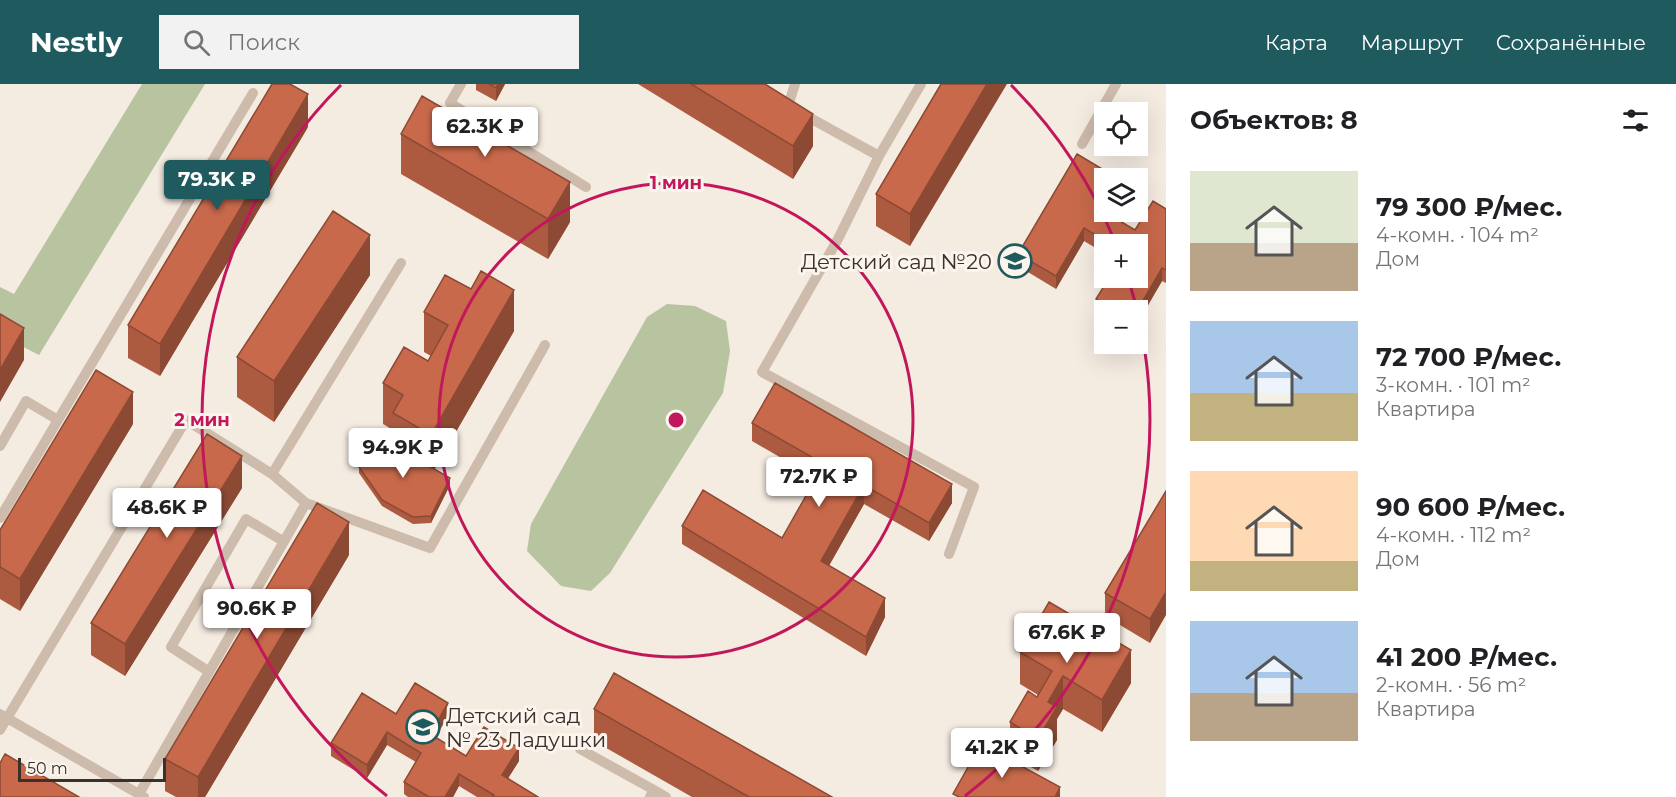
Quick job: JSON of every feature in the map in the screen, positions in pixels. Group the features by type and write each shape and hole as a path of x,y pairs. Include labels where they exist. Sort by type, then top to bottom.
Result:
{"lane":[{"path":"461,84 450,103 586,187"},
{"path":"795,84 783,103 879,156"},
{"path":"921,84 879,156 838,239 762,372 974,487 949,554"},
{"path":"1082,144 1116,84"},
{"path":"0,518 253,93"},
{"path":"272,474 401,263"},
{"path":"0,730 4,716 186,420 272,474 306,503 430,548 545,345"},
{"path":"0,446 26,401 58,420"},
{"path":"4,716 142,796 208,671 306,503"},
{"path":"208,671 171,647 246,519 284,541"},
{"path":"580,749 652,793 666,797"}],"green space":[{"path":"142,84 205,84 39,355 0,335 0,287 14,294"},
{"path":"667,304 695,306 726,321 730,351 723,393 610,573 591,591 561,586 527,551 531,524 647,317"}],"building":[{"path":"272,84 290,84 308,94 160,344 128,325"},
{"path":"691,84 765,84 813,114 793,146"},
{"path":"941,84 987,84 910,214 876,194"},
{"path":"422,96 570,182 548,219 401,134"},
{"path":"1077,154 1101,168 1094,168 1094,222 1121,222 1135,230 1140,222 1148,222 1148,209 1153,201 1166,209 1166,270 1162,268 1143,300 1096,299 1103,288 1148,288 1148,234 1094,234 1084,228 1056,276 1018,254"},
{"path":"333,211 370,235 274,381 237,357"},
{"path":"481,271 514,290 431,435 393,413 403,395 383,383 404,347 428,361 448,325 424,312 445,275 471,289"},
{"path":"0,314 24,328 0,370"},
{"path":"96,370 133,392 20,579 0,567 0,530"},
{"path":"775,383 952,484 929,523 864,485 821,561 885,598 866,637 682,526 703,490 782,538 824,464 752,423"},
{"path":"207,434 242,456 125,644 91,623"},
{"path":"375,435 450,478 431,516 413,517 382,500 359,467"},
{"path":"1166,491 1166,592 1150,619 1105,593"},
{"path":"317,503 349,522 198,777 165,759"},
{"path":"1049,602 1131,650 1102,700 1063,676 1048,702 1057,707 1038,739 1010,722 1028,691 1037,697 1052,671 1020,652"},
{"path":"614,673 832,797 749,797 594,709"},
{"path":"415,683 448,703 430,734 466,756 484,727 519,748 502,775 538,797 492,797 494,795 459,774 445,797 429,797 404,782 421,753 387,732 367,765 331,743 362,693 396,714"},
{"path":"981,744 1060,787 1055,797 959,797 953,794"},
{"path":"5,754 79,797 0,797 0,763"}],"place":[{"name":"Детский сад №20","path":"1015,261"},
{"name":"Детский сад № 23 Ладушки","path":"423,727"}]}
